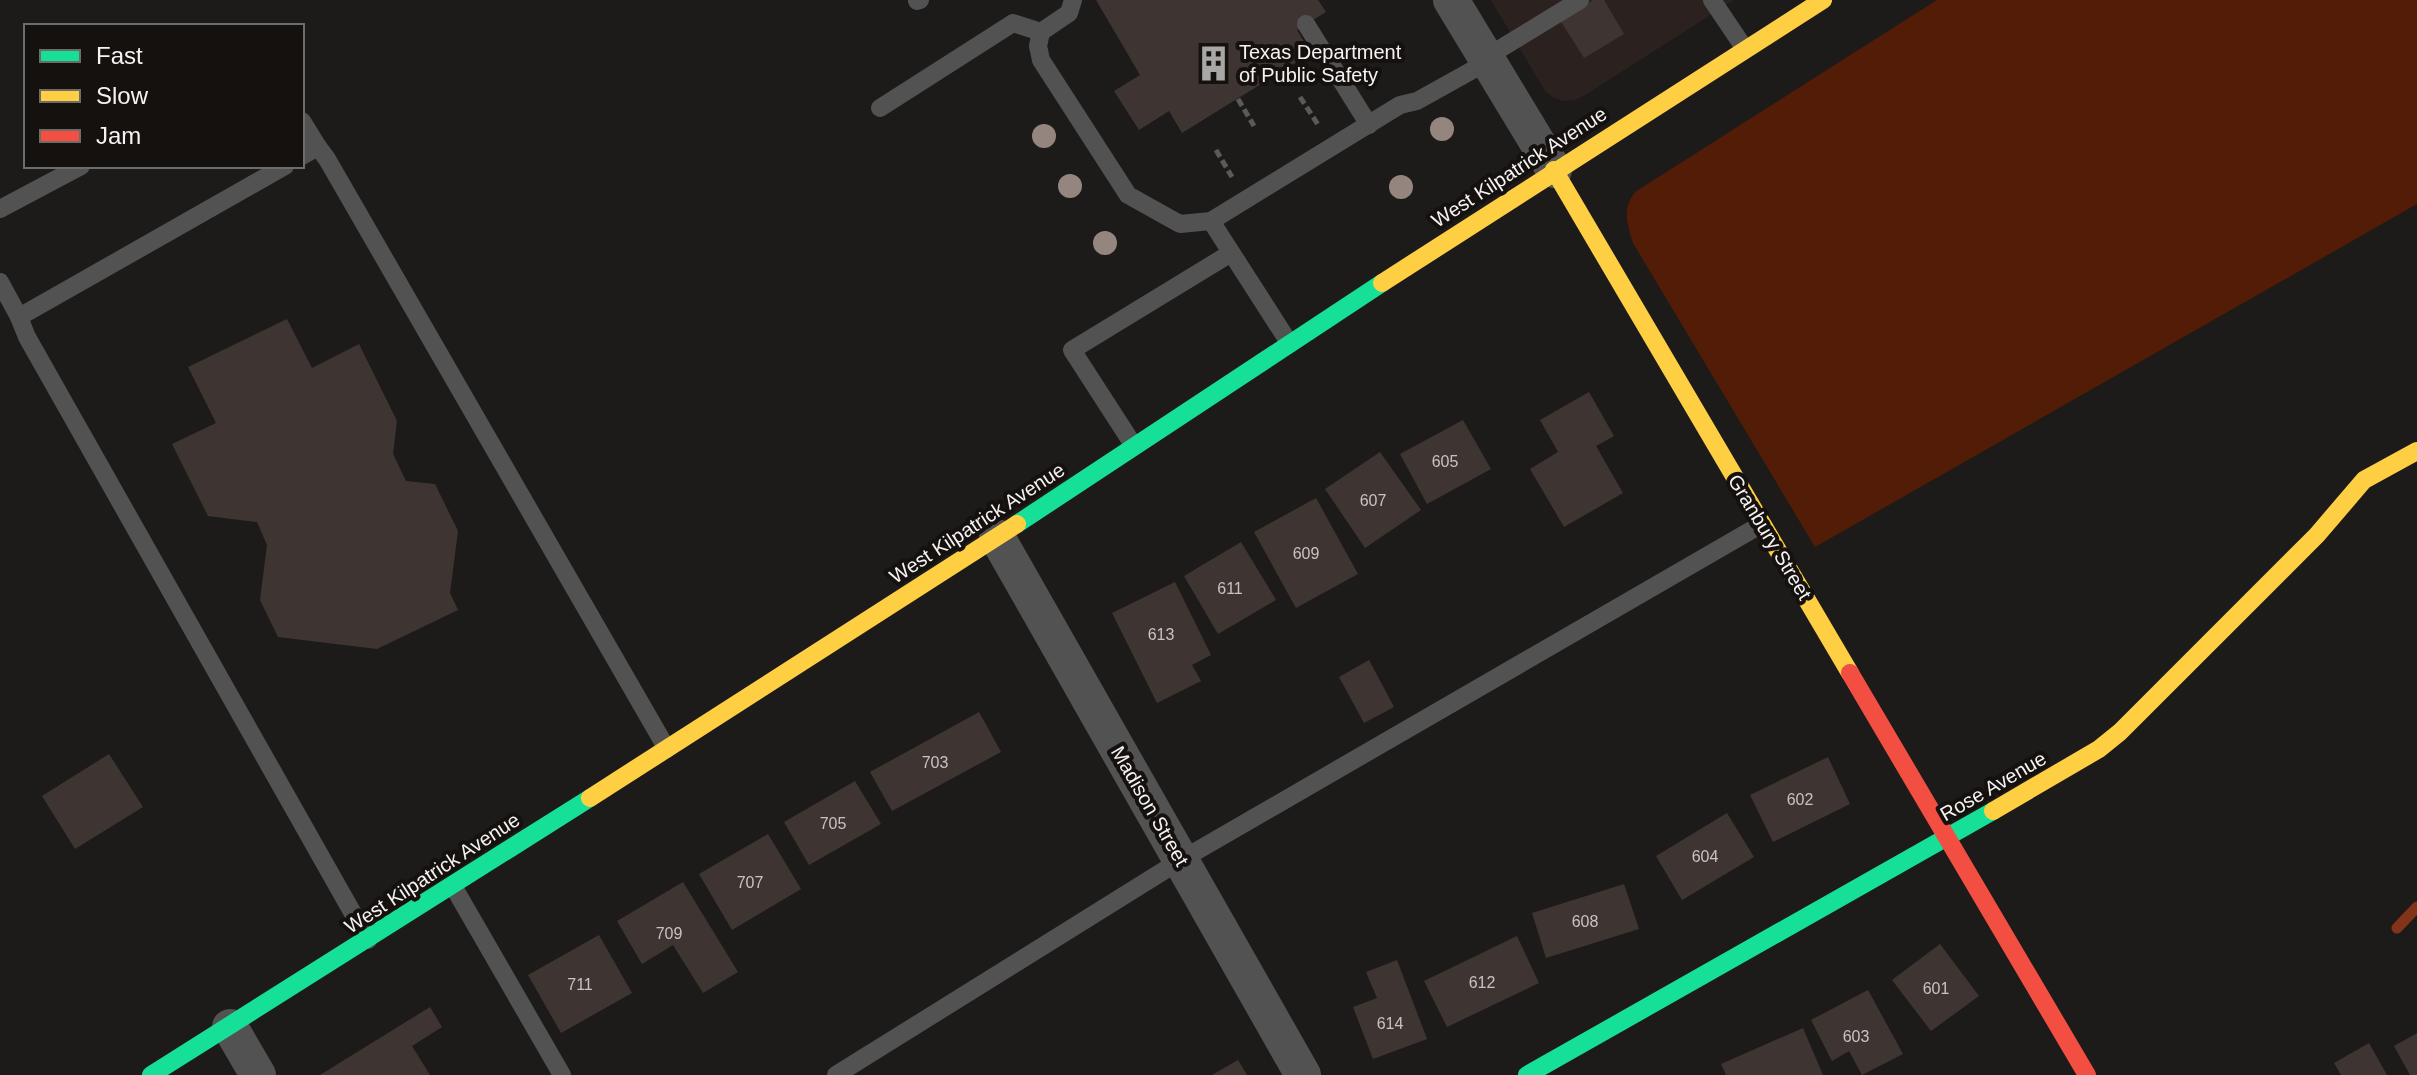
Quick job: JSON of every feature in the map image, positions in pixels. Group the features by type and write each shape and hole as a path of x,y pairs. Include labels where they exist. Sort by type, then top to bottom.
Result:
{"street":[{"name":"Granbury Street","path":"1451,0 2087,1075"},
{"name":"West Kilpatrick Avenue","path":"151,1075 453,886 997,537 1554,170 1823,0"},
{"name":"Rose Avenue","path":"1527,1075 2099,749 2120,732 2317,535 2364,480 2417,451"},
{"name":"Madison Street","path":"997,537 1303,1075"},
{"path":"230,1027 258,1075"}],"lane":[{"path":"1073,0 1069,13 1041,32 1038,46 1041,60 1128,195 1180,224 1211,221 1400,105 1417,101 1486,60 1580,0"},
{"path":"1712,0 1745,49"},
{"path":"880,108 1013,23 1041,32"},
{"path":"1306,24 1369,125"},
{"path":"304,129 310,152 327,159 667,749"},
{"path":"0,209 77,168"},
{"path":"19,317 281,168"},
{"path":"1211,221 1290,344"},
{"path":"1134,446 1072,350 1231,253"},
{"path":"0,282 27,337 368,940"},
{"path":"836,1075 1181,860 1762,524"},
{"path":"453,886 562,1075"}],"path":[{"path":"1238,99 1254,126"}],"shaded area":[{"path":"1491,0 1734,0 1585,95 1563,101 1545,91"},
{"path":"1937,0 2417,0 2417,204 1815,547 1633,243 1628,223 1628,204 1635,192"}],"building":[{"name":"Texas Department of Public Safety","path":"1096,0 1318,0 1326,12 1297,30 1311,53 1182,133 1169,111 1139,130 1114,91 1140,75"},
{"path":"1593,0 1604,0 1624,34 1584,58 1560,20"},
{"path":"287,319 312,368 359,344 397,421 393,454 406,481 435,484 458,531 450,593 458,610 377,649 278,637 260,600 267,545 257,522 208,516 172,444 216,423 188,367"},
{"path":"1589,392 1614,436 1596,446 1623,493 1564,527 1530,469 1558,452 1540,420"},
{"path":"1463,420 1491,469 1427,504 1400,454"},
{"path":"1380,452 1421,510 1365,548 1325,489"},
{"path":"1316,498 1358,574 1296,608 1254,532"},
{"path":"1241,542 1276,600 1218,634 1184,576"},
{"path":"1175,582 1211,655 1192,665 1201,681 1157,703 1112,613"},
{"path":"1369,660 1394,707 1364,723 1339,677"},
{"path":"979,712 1001,752 892,811 870,772"},
{"path":"109,754 143,807 75,849 42,796"},
{"path":"1828,757 1850,804 1773,842 1750,795"},
{"path":"855,781 881,824 809,865 784,822"},
{"path":"1727,813 1754,857 1682,900 1656,856"},
{"path":"768,834 801,889 732,930 699,874"},
{"path":"683,882 738,972 703,993 673,945 642,964 617,921"},
{"path":"1624,884 1639,929 1546,958 1532,913"},
{"path":"599,935 632,993 561,1033 528,975"},
{"path":"1517,936 1539,983 1447,1027 1424,981"},
{"path":"1940,944 1979,996 1931,1031 1892,980"},
{"path":"1397,960 1427,1039 1373,1059 1353,1007 1377,998 1366,972"},
{"path":"1868,990 1903,1054 1862,1075 1849,1051 1832,1061 1811,1020"},
{"path":"430,1007 442,1027 412,1046 430,1075 320,1075"},
{"path":"1803,1028 1823,1075 1726,1075 1721,1064"},
{"path":"2417,1033 2417,1075 2410,1075 2394,1046"},
{"path":"2369,1043 2387,1075 2341,1075 2334,1063"},
{"path":"1238,1060 1247,1075 1212,1075"}],"waterway":[{"path":"2397,928 2417,907"}],"traffic: fast":[{"path":"1017,524 1382,283"},
{"path":"151,1075 590,798"},
{"path":"1527,1075 1993,811"}],"traffic: slow":[{"path":"1382,283 1823,0"},
{"path":"1554,170 1850,673"},
{"path":"1993,811 2099,749 2120,732 2317,535 2364,480 2417,451"},
{"path":"590,798 1017,524"}],"traffic: jam":[{"path":"1850,673 2087,1075"}],"place":[{"name":"Texas Department of Public Safety","path":"1213,64"}]}
